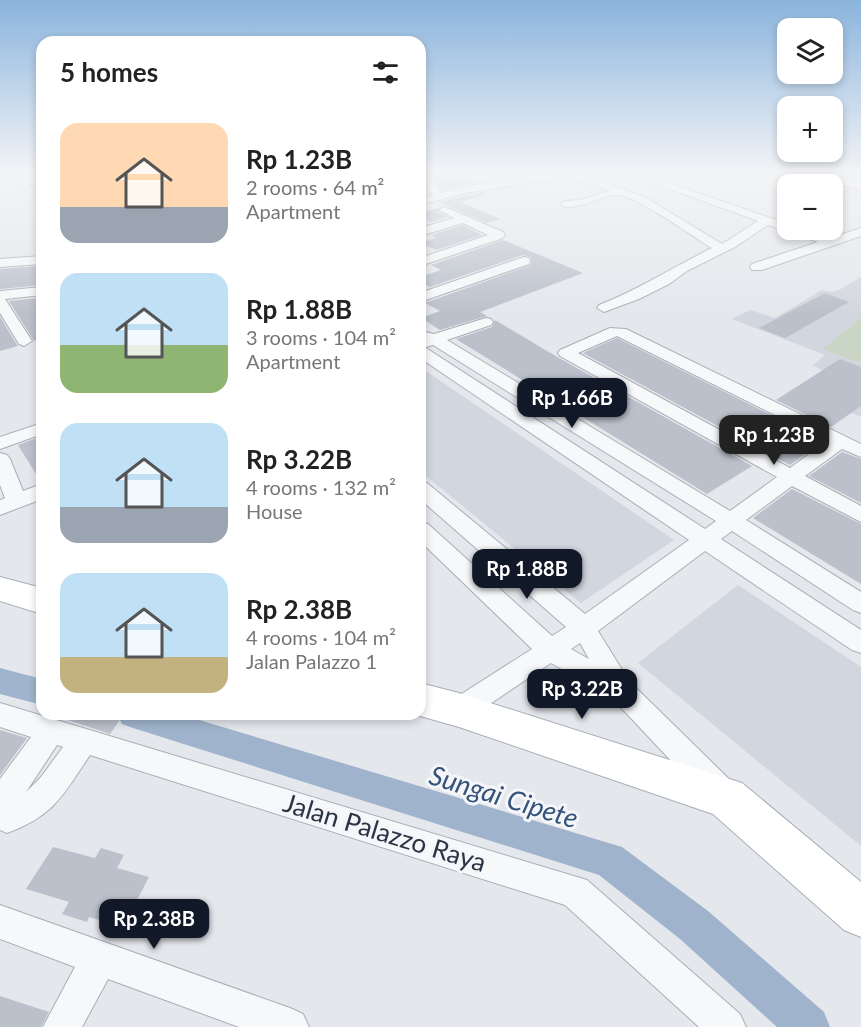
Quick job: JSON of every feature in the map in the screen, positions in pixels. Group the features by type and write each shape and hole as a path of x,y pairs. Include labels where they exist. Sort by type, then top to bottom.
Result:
{"main road":[{"path":"0,589 36,599"},
{"path":"426,702 459,710 727,798 861,913"}],"street":[{"path":"426,230 461,220"},
{"path":"426,260 499,235 466,220"},
{"path":"675,220 722,249"},
{"path":"604,308 644,291 682,268 722,249 766,220 777,224"},
{"path":"757,267 861,232"},
{"path":"824,240 830,242"},
{"path":"0,263 36,260"},
{"path":"426,296 524,261"},
{"path":"0,295 36,292"},
{"path":"0,301 24,341"},
{"path":"426,342 486,322"},
{"path":"861,451 621,332 615,331 567,350 568,355 861,515"},
{"path":"426,344 730,520 861,604"},
{"path":"426,344 704,538 861,643"},
{"path":"0,443 36,430"},
{"path":"459,710 584,628 704,538 840,441"},
{"path":"0,459 8,504 36,493"},
{"path":"426,493 584,628 620,690 727,798"},
{"path":"426,535 550,650 620,690"},
{"name":"Jalan Palazzo Raya","path":"0,715 575,892 727,1027"},
{"path":"51,731 8,793 4,807 4,823 23,814 39,802 82,741"},
{"path":"0,922 273,1024"},
{"path":"62,1027 99,959"}],"shaded area":[{"path":"861,277 861,417 847,411 838,379 813,365 825,355 732,319 750,310 775,318 822,290 830,292 839,290"},
{"path":"426,371 674,540 581,603 426,476"},
{"path":"738,585 861,667 861,846 638,663"}],"green space":[{"path":"861,318 861,360 858,362 823,349"}],"building":[{"path":"480,220 497,220 487,223"},
{"path":"463,225 482,235 436,250 426,246 426,241 436,238 431,235"},
{"path":"503,240 583,273 480,312 487,316 440,330 426,321 426,316 440,311 426,303 531,265 531,257 523,255 430,287 426,285 426,275 441,270 431,265"},
{"path":"36,266 36,286 0,289 0,269"},
{"path":"825,293 849,302 785,338 759,328"},
{"path":"36,298 36,340 34,341 9,301"},
{"path":"0,317 17,345 18,346 0,351"},
{"path":"495,320 752,466 707,494 456,339 492,327"},
{"path":"617,338 823,441 790,465 583,353"},
{"path":"840,359 861,367 861,406 831,427 776,400"},
{"path":"36,438 36,474 18,445"},
{"path":"842,452 861,459 861,503 809,476"},
{"path":"792,489 861,524 861,584 753,518"},
{"path":"68,720 120,720 110,734"},
{"path":"0,730 27,738 0,775"},
{"path":"53,847 95,858 101,848 124,855 117,868 149,877 123,927 89,917 87,922 62,914 69,902 26,889"},
{"path":"0,996 49,1012 41,1027 0,1027"}],"waterway":[{"name":"Sungai Cipete","path":"0,681 36,690"},
{"name":"Sungai Cipete","path":"153,720 609,860 694,925 809,1027"}]}
